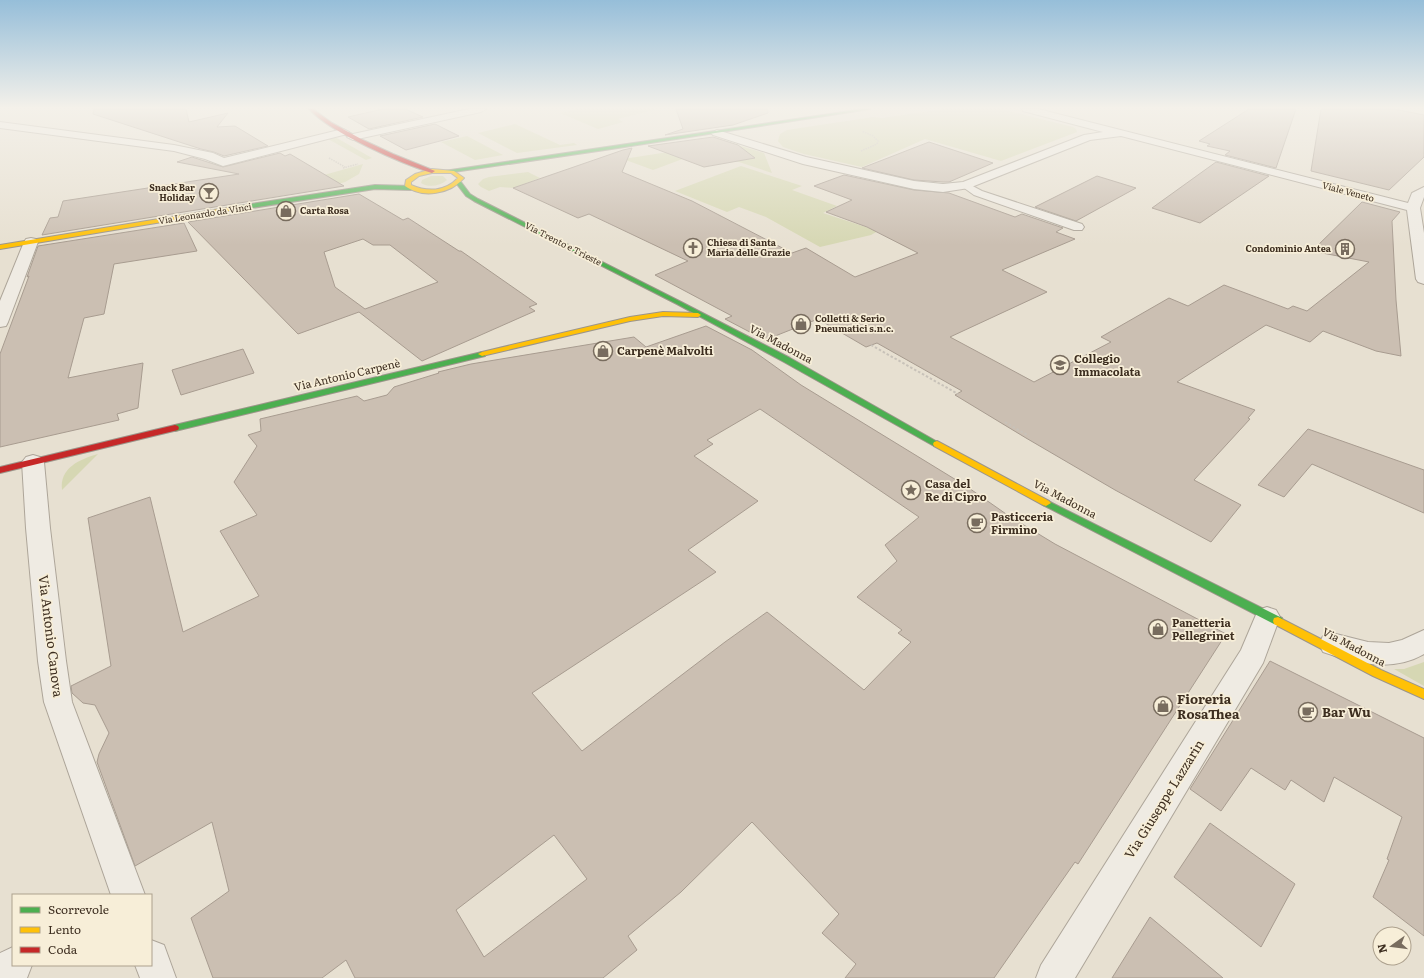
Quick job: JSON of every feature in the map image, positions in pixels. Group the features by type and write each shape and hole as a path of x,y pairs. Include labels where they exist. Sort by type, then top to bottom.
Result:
{"street":[{"path":"203,155 223,162 256,155"},
{"path":"381,155 385,160 395,167"},
{"path":"388,155 417,167 432,171"},
{"path":"447,171 564,155"},
{"path":"460,180 579,155"},
{"path":"786,155 803,160 914,185 943,188 965,185 1043,155"},
{"name":"Viale Veneto","path":"1206,155 1413,208"},
{"name":"Via Trento e Trieste","path":"460,180 450,187 439,190 423,191 411,188 407,183 408,176 432,171 454,172 460,180 468,194 476,200 701,315"},
{"name":"Via Leonardo da Vinci","path":"0,247 351,190 375,187 411,188"},
{"name":"Via Trento e Trieste","path":"439,190 476,200"},
{"path":"1424,191 1417,196 1413,208 1424,279"},
{"path":"0,322 31,242"},
{"path":"630,319 647,310 651,301 649,288"},
{"name":"Via Antonio Carpenè","path":"0,470 630,319 663,314 701,315"},
{"name":"Via Madonna","path":"701,315 1068,515 1267,617 1316,640 1377,673 1424,694"},
{"name":"Via Antonio Canova","path":"33,462 38,528 52,661 58,702 128,894"},
{"name":"Via Giuseppe Lazzarin","path":"1054,978 1253,655 1267,617"},
{"path":"1316,640 1364,653 1382,655 1398,654 1413,648 1424,641"},
{"path":"152,961 158,978"},
{"path":"0,972 12,966"}],"lane":[{"path":"965,185 972,190 993,198 1078,226"}],"path":[{"path":"871,345 958,394"},
{"path":"1005,422 1030,436"}],"green space":[{"path":"356,155 366,155 372,158 366,160"},
{"path":"465,155 503,155 475,160"},
{"path":"651,155 694,155 653,170 623,159"},
{"path":"750,155 765,155 772,173 736,161 754,158"},
{"path":"807,155 890,155 862,167"},
{"path":"979,155 1018,155 1001,161"},
{"path":"363,164 359,174 345,182 331,186 242,198"},
{"path":"741,166 802,186 792,190 837,206 823,213 878,231 871,235 820,247 766,217 739,207 727,212 675,191"},
{"path":"528,172 540,178 513,188 500,187 489,191 478,184 483,179 489,177"},
{"path":"431,176 443,176 447,180 434,186 424,185 421,183 422,180"},
{"path":"98,454 62,490 62,482 67,470 78,462"},
{"path":"1424,662 1424,686 1394,669 1404,669"}],"building":[{"path":"273,155 285,156 291,155 344,186 42,235 50,218 58,217 63,201 239,174 177,162 192,157 223,167"},
{"name":"Collegio Immacolata","path":"610,155 629,155 622,172 692,201 792,253 806,248 855,277 918,253 867,227 826,212 852,200 814,186 844,175 914,190 949,193 1015,217 1022,214 1063,228 1056,232 1075,239 1002,270 1047,292 950,337 1034,382 1111,342 1101,337 1169,298 1188,306 1224,285 1288,309 1293,306 1307,311 1369,262 1312,251 1362,202 1400,212 1392,221 1396,300 1401,356 1376,351 1323,331 1310,342 1266,325 1177,382 1255,410 1248,418 1250,419 1194,480 1241,505 1211,542 1115,490 1026,438 955,395 962,391 877,343 866,347 818,319 765,340 725,319 732,316 655,275 688,261 589,214 578,218 513,188"},
{"path":"671,155 751,155 755,158 704,167"},
{"path":"896,155 968,155 993,163 949,182 914,180 862,168"},
{"path":"1225,155 1281,155 1276,168"},
{"path":"1314,155 1424,155 1424,157 1389,190 1311,171"},
{"path":"1216,162 1269,176 1200,223 1152,208"},
{"path":"1097,176 1136,188 1076,221 1035,207"},
{"path":"359,194 403,220 408,218 461,251 537,304 529,307 535,311 422,361 359,312 298,334 188,222","holes":["363,239 373,245 390,245 438,282 365,309 335,287 324,252"]},
{"path":"184,223 197,251 114,264 104,314 84,318 68,378 143,363 138,408 117,414 119,420 0,447 0,354 29,276 27,277 38,246"},
{"path":"706,326 752,350 801,385 966,486 1009,516 1055,544 1226,634 1078,864 1075,862 994,978 845,978 856,964 822,933 839,914 752,822 681,892 628,936 637,950 603,978 355,978 346,960 322,978 213,978 191,918 229,891 212,822 135,866 97,762 99,754 109,733 95,705 83,703 72,693 71,686 111,666 88,518 150,497 183,632 259,596 220,531 257,515 234,482 257,446 248,435 261,431 260,419 357,396 364,401 387,395 394,387 439,373 438,372 471,364 634,337 646,347","holes":["760,409 919,517 885,545 897,561 857,597 902,630 898,633 911,642 864,690 767,612 725,642 582,751 532,693 716,572 688,550 758,501 694,456 713,444 707,440","554,835 587,879 484,957 456,910"]},
{"path":"243,349 254,373 181,395 172,370"},
{"path":"1308,429 1424,470 1424,513 1312,464 1284,497 1258,485"},
{"path":"1270,661 1424,738 1424,936 1373,897 1389,860 1387,859 1402,817 1334,777 1324,802 1291,780 1285,790 1251,768 1221,811 1190,789"},
{"path":"1210,823 1295,884 1261,947 1174,877"},
{"path":"1150,917 1223,978 1112,978"}],"traffic: fast":[{"path":"447,171 564,155"},
{"path":"459,183 468,195 476,200 679,303 787,360 937,444"},
{"path":"232,209 375,187 411,188"},
{"path":"175,428 482,354"},
{"path":"1046,503 1278,621"}],"traffic: slow":[{"path":"432,171 452,172 461,178 456,183 444,190 429,192 421,191 408,186 408,181 417,175 432,171"},
{"path":"0,247 232,209"},
{"path":"482,354 630,319 663,314 698,315"},
{"path":"937,444 1046,503"},
{"path":"1278,621 1377,673 1424,694"}],"traffic: jam":[{"path":"389,155 432,171"},
{"path":"0,470 175,428"}],"place":[{"name":"Snack Bar Holiday","path":"209,193"},
{"name":"Carta Rosa","path":"286,211"},
{"name":"Chiesa di Santa Maria delle Grazie","path":"693,248"},
{"name":"Condominio Antea","path":"1345,249"},
{"name":"Colletti & Serio Pneumatici s.n.c.","path":"801,324"},
{"name":"Carpenè Malvolti","path":"603,351"},
{"name":"Collegio Immacolata","path":"1060,365"},
{"name":"Casa del Re di Cipro","path":"911,490"},
{"name":"Pasticceria Firmino","path":"977,523"},
{"name":"Panetteria Pellegrinet","path":"1158,629"},
{"name":"Fioreria RosaThea","path":"1163,706"},
{"name":"Bar Wu","path":"1308,712"}]}
